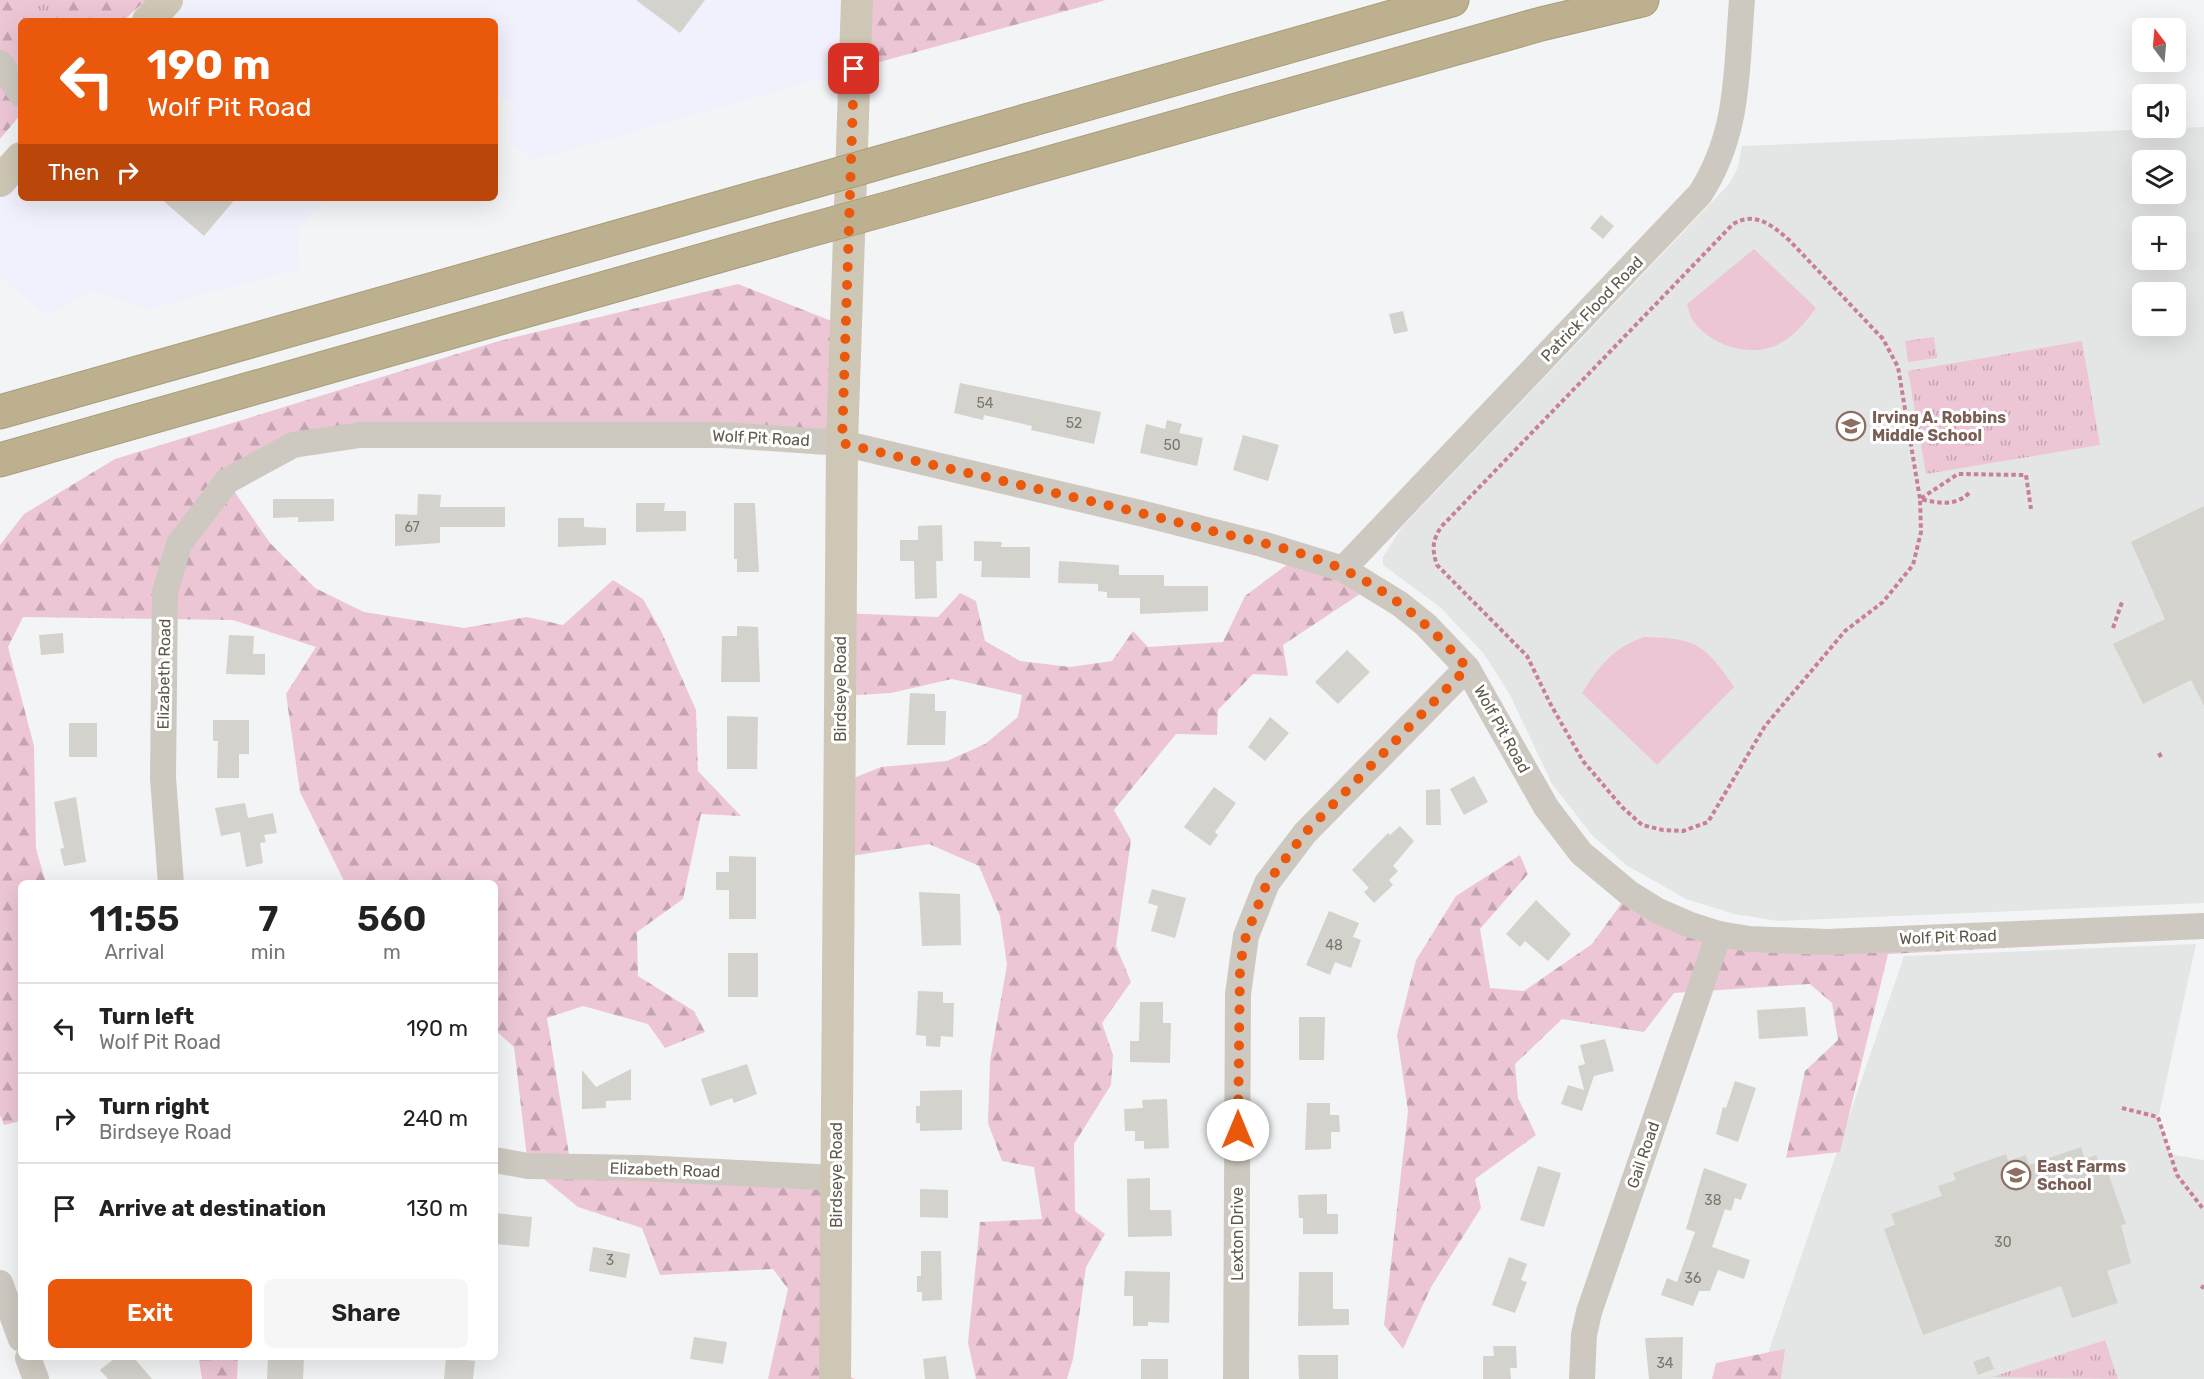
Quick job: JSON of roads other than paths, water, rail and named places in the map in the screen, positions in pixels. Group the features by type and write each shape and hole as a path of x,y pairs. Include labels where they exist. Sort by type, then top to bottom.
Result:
{"highway":[{"path":"0,412 1452,0"},
{"path":"0,460 1541,24 1642,0"},
{"path":"0,400 49,398"}],"main road":[{"path":"151,18 167,0"},
{"name":"Birdseye Road","path":"835,1379 842,443 857,0"},
{"path":"0,181 18,161"}],"street":[{"name":"Patrick Flood Road","path":"1343,569 1700,194 1713,173 1730,130 1742,0"},
{"path":"0,63 18,90"},
{"name":"Wolf Pit Road","path":"227,481 293,445 360,435 724,435 842,443 1144,513 1263,544 1343,569 1391,598 1426,625 1467,668 1546,807 1581,853 1605,876 1658,911 1719,934 1759,940 1827,942 2204,926"},
{"name":"Elizabeth Road","path":"171,880 163,777 165,592 179,544 227,481"},
{"name":"Lexton Drive","path":"1236,1379 1238,994 1246,936 1267,883 1305,833 1467,668"},
{"name":"Gail Road","path":"1582,1379 1582,1357 1589,1312 1719,934"},
{"name":"Elizabeth Road","path":"498,1161 528,1166 640,1168 836,1178"},
{"path":"0,1284 18,1331"},
{"path":"29,1360 36,1379"}],"place":[{"name":"Irving A. Robbins Middle School","path":"1851,426"},
{"name":"East Farms School","path":"2016,1175"}]}
